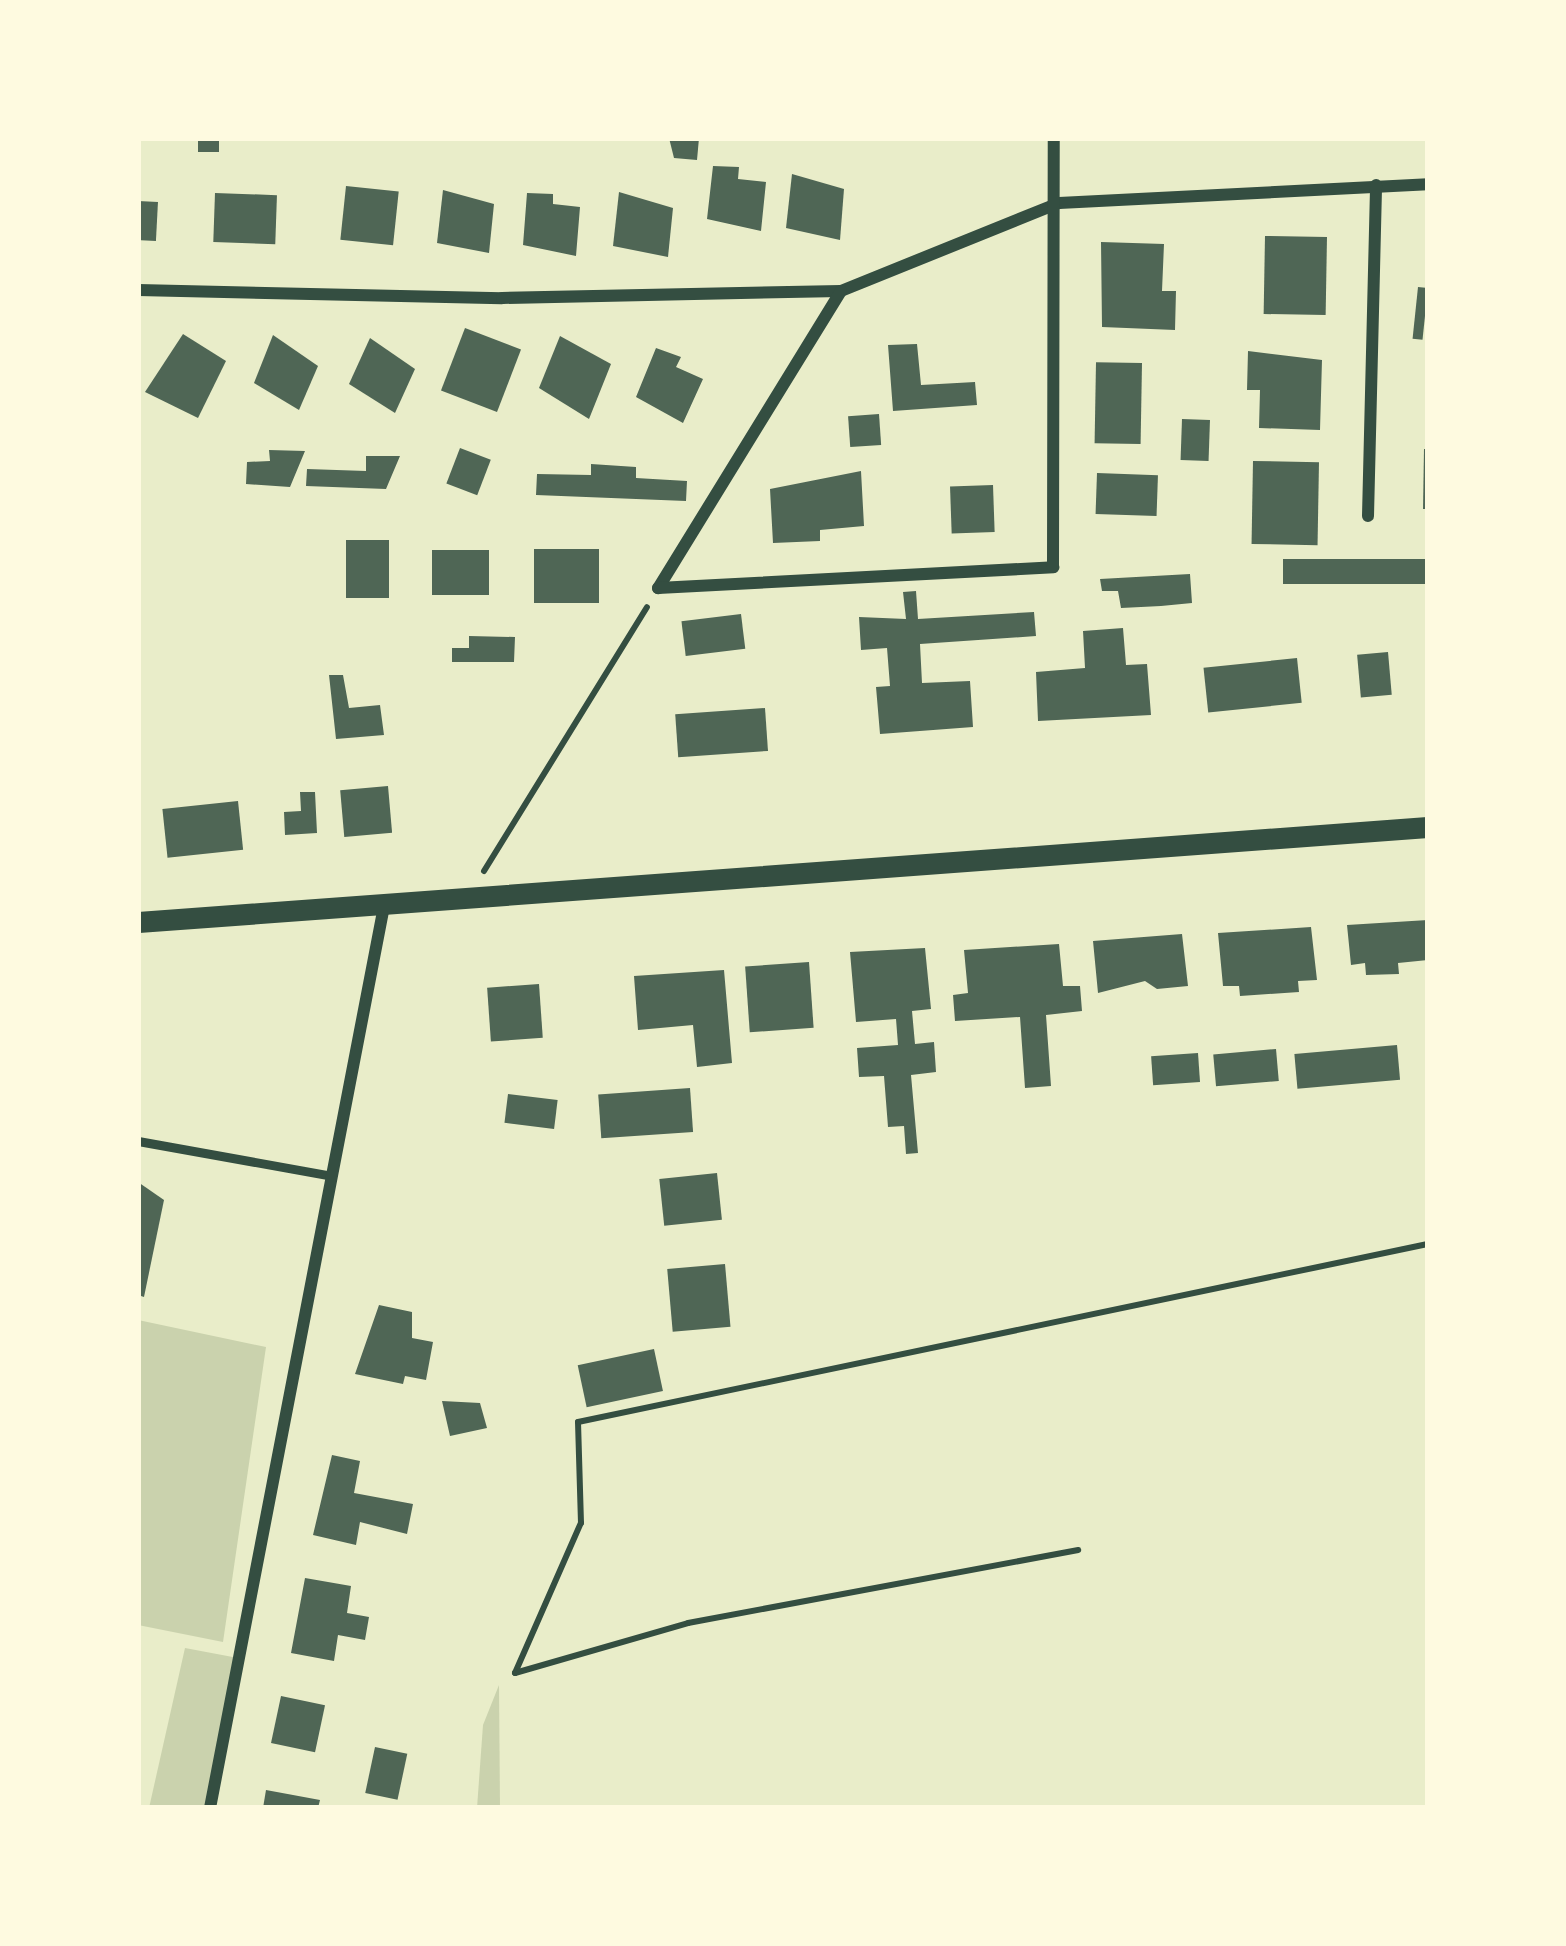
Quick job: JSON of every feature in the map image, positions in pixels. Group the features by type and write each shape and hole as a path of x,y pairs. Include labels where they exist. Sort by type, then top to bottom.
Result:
{"street":[{"path":"658,588 1053,567 1059,202 1054,138"},
{"path":"138,290 502,298 841,291 1059,202 1428,184"},
{"path":"1368,516 1376,185"},
{"path":"658,588 841,291"},
{"path":"138,922 1428,827"},
{"path":"210,1808 384,906"}],"lane":[{"path":"138,1141 332,1176"}],"path":[{"path":"500,872 484,871 658,588"},
{"path":"1078,1550 688,1623 515,1673 580,1523 578,1422 1428,1244"}],"green space":[{"path":"138,1320 266,1347 223,1642 138,1625"},
{"path":"185,1648 238,1658 210,1808 149,1808"},
{"path":"499,1685 500,1808 477,1808 483,1725"}],"building":[{"path":"198,138 219,138 219,152 198,152"},
{"path":"669,138 699,138 697,160 674,158"},
{"path":"713,166 739,167 738,179 766,182 761,231 707,219"},
{"path":"792,174 844,189 840,240 786,228"},
{"path":"346,186 399,192 393,245 340,240"},
{"path":"443,190 494,204 489,253 437,243"},
{"path":"619,192 673,208 668,257 613,246"},
{"path":"215,193 277,195 275,244 213,242"},
{"path":"527,193 553,194 553,204 580,207 576,256 523,245"},
{"path":"138,201 158,202 156,241 138,240"},
{"path":"1265,236 1327,237 1326,315 1264,314"},
{"path":"1101,242 1164,244 1162,291 1176,291 1175,330 1102,327"},
{"path":"1418,287 1428,288 1423,340 1413,339"},
{"path":"465,328 521,350 497,412 441,391"},
{"path":"183,334 226,361 198,418 145,392"},
{"path":"273,335 318,366 299,410 254,383"},
{"path":"560,336 611,364 589,419 539,388"},
{"path":"370,338 415,369 395,413 349,384"},
{"path":"917,344 921,385 975,382 977,405 893,411 888,345"},
{"path":"656,348 681,357 676,367 703,379 683,423 636,397"},
{"path":"1248,351 1322,360 1320,430 1259,428 1260,390 1247,390"},
{"path":"1096,362 1142,363 1141,444 1095,443"},
{"path":"879,414 881,445 850,447 848,416"},
{"path":"1182,419 1210,420 1209,461 1181,460"},
{"path":"460,448 491,460 477,495 446,483"},
{"path":"1424,449 1428,449 1428,509 1423,509"},
{"path":"269,450 305,451 290,487 246,484 247,462 270,461"},
{"path":"366,456 400,456 386,489 306,486 307,469 366,471"},
{"path":"1253,461 1319,462 1318,545 1252,544"},
{"path":"591,464 636,467 636,478 687,481 686,501 536,495 537,474 591,475"},
{"path":"861,471 864,526 820,530 820,541 773,543 770,489"},
{"path":"1097,473 1158,475 1157,516 1096,514"},
{"path":"993,485 995,532 952,533 950,487"},
{"path":"346,540 389,540 389,598 346,598"},
{"path":"534,549 599,549 599,603 534,603"},
{"path":"432,550 489,550 489,595 432,595"},
{"path":"1283,559 1428,559 1428,584 1283,584"},
{"path":"1190,574 1192,603 1161,606 1121,608 1118,591 1102,591 1100,579"},
{"path":"916,591 918,619 1034,612 1036,636 920,644 922,683 970,681 973,727 880,734 876,687 890,686 887,648 861,650 859,617 906,619 903,592"},
{"path":"741,614 745,649 686,656 681,621"},
{"path":"1123,628 1126,665 1147,664 1151,715 1038,721 1036,672 1085,668 1083,631"},
{"path":"469,636 515,637 514,662 452,662 452,648 469,648"},
{"path":"1388,652 1392,695 1361,698 1357,655"},
{"path":"1297,658 1302,703 1208,713 1204,668"},
{"path":"329,675 343,675 349,708 380,705 384,735 336,739"},
{"path":"765,708 768,751 678,757 675,714"},
{"path":"388,786 392,833 344,837 340,790"},
{"path":"300,792 315,792 317,833 285,835 284,812 301,811"},
{"path":"238,801 243,850 168,858 162,809"},
{"path":"1428,920 1428,960 1398,963 1399,974 1366,975 1365,963 1351,965 1347,925"},
{"path":"1311,927 1317,980 1298,981 1299,992 1240,996 1239,986 1223,986 1218,933"},
{"path":"1182,934 1188,986 1157,989 1145,981 1098,993 1093,941"},
{"path":"1059,944 1063,986 1080,986 1082,1011 1046,1015 1051,1086 1025,1088 1020,1017 955,1021 953,995 968,993 964,950"},
{"path":"925,948 931,1009 912,1011 915,1044 934,1042 936,1072 911,1075 918,1153 906,1154 904,1126 888,1127 884,1076 859,1077 857,1048 898,1045 896,1019 856,1022 850,952"},
{"path":"809,962 814,1028 750,1032 745,966"},
{"path":"724,970 732,1063 697,1067 693,1025 638,1030 634,976"},
{"path":"539,984 543,1038 491,1041 487,988"},
{"path":"1397,1045 1400,1080 1297,1089 1294,1054"},
{"path":"1276,1049 1279,1081 1216,1086 1213,1054"},
{"path":"1198,1053 1200,1082 1153,1085 1151,1056"},
{"path":"690,1088 693,1132 601,1138 598,1094"},
{"path":"508,1094 558,1100 554,1129 504,1123"},
{"path":"717,1173 722,1220 664,1226 659,1179"},
{"path":"138,1182 164,1200 144,1297 138,1295"},
{"path":"725,1264 730,1327 673,1332 667,1269"},
{"path":"379,1305 412,1312 412,1338 433,1342 426,1380 405,1376 403,1384 355,1374"},
{"path":"654,1349 663,1391 587,1407 578,1365"},
{"path":"442,1401 480,1403 487,1428 450,1436"},
{"path":"332,1455 360,1461 354,1493 413,1504 407,1534 360,1522 356,1545 313,1535"},
{"path":"305,1578 351,1586 347,1613 369,1617 365,1640 338,1635 334,1661 291,1653"},
{"path":"281,1696 325,1705 315,1752 271,1743"},
{"path":"375,1747 407,1754 398,1800 365,1793"},
{"path":"266,1790 320,1800 318,1808 263,1808"}]}
